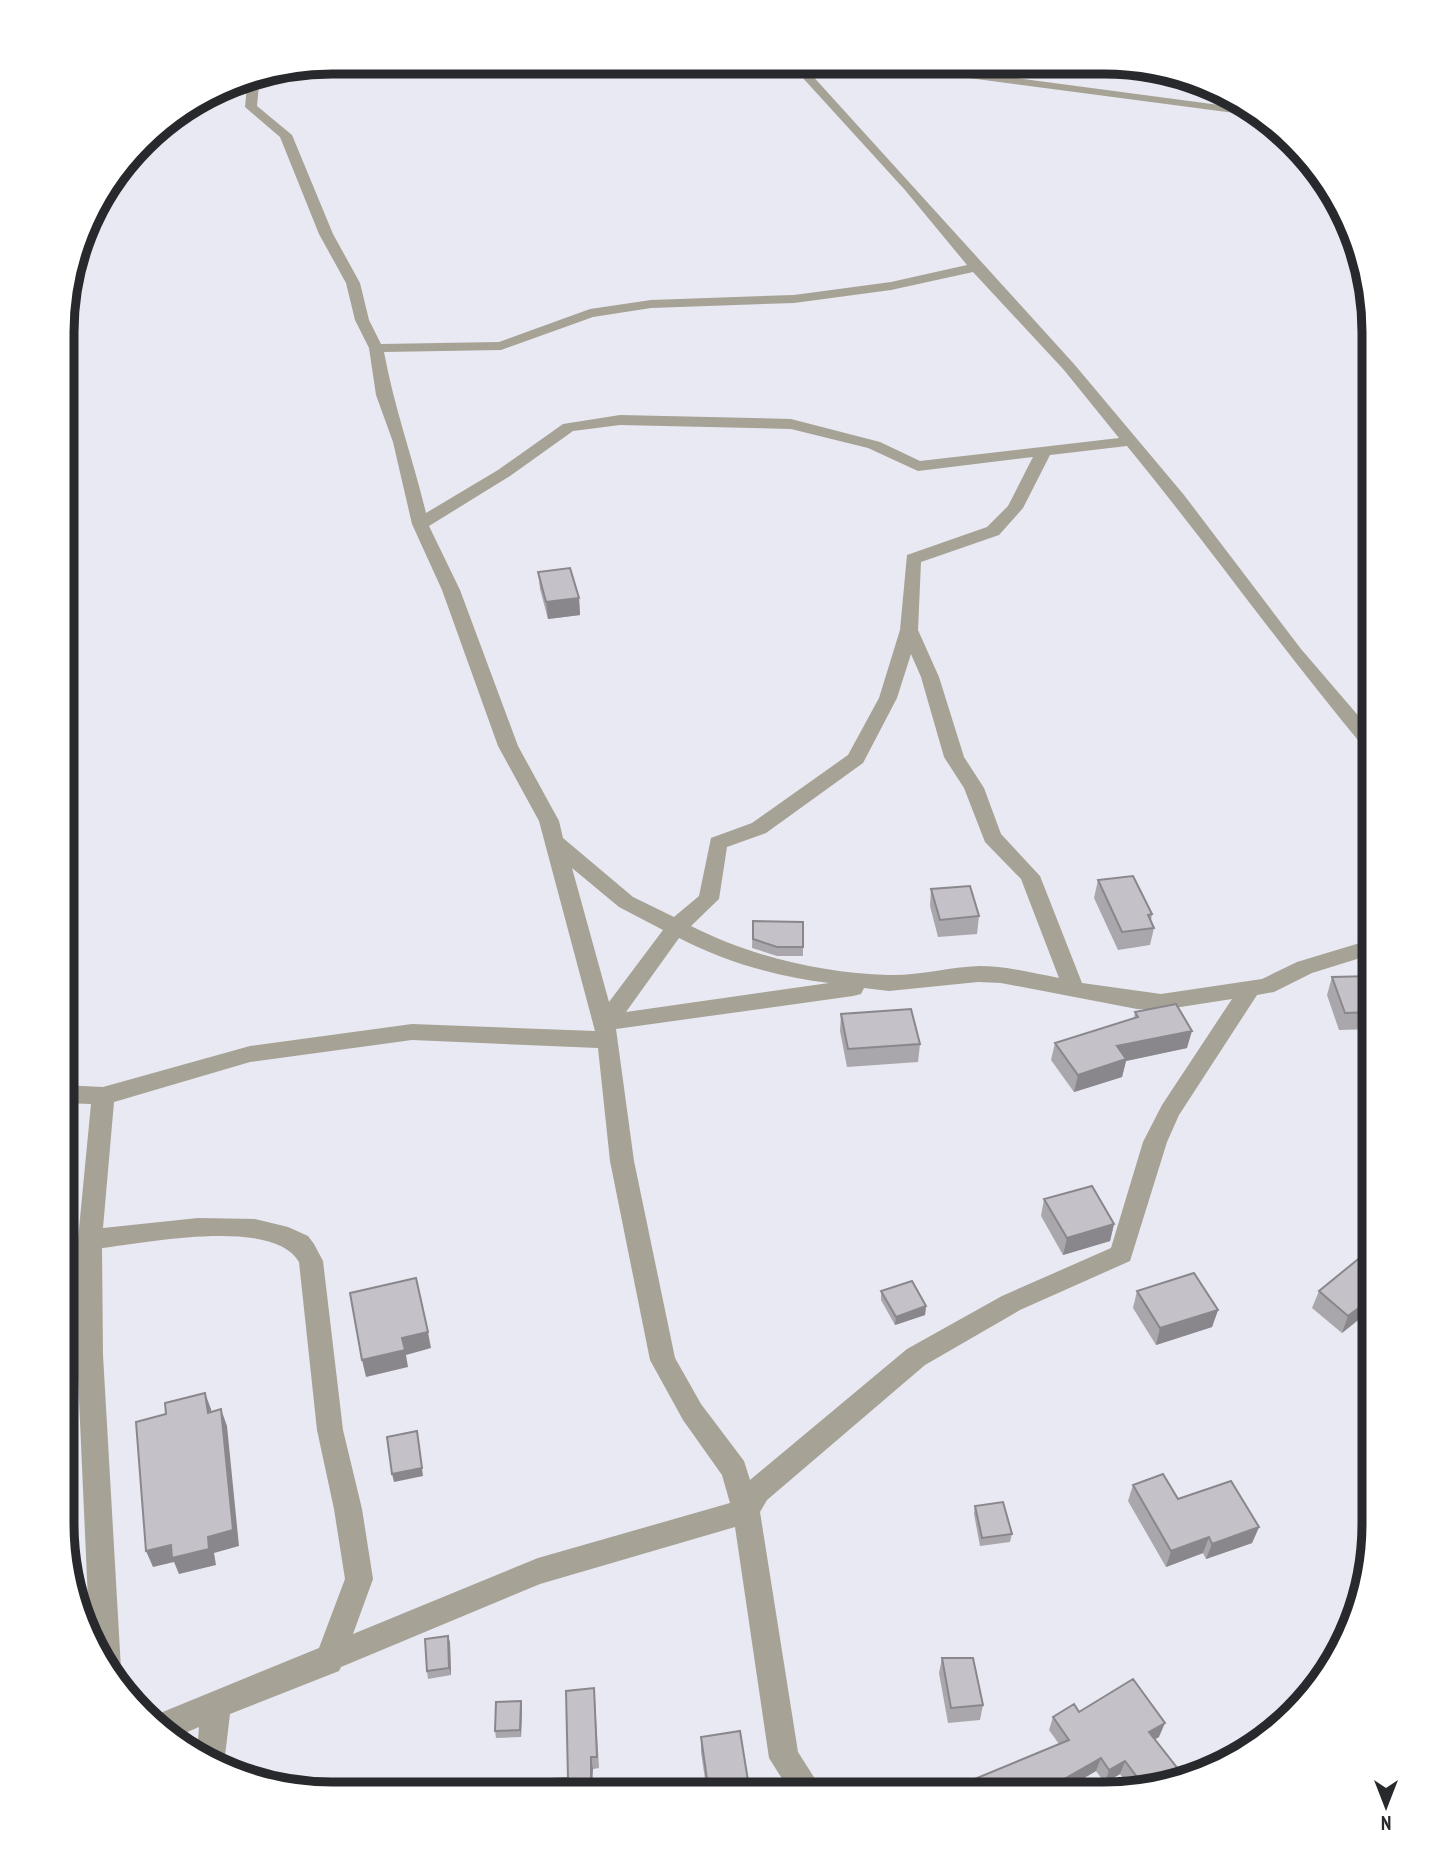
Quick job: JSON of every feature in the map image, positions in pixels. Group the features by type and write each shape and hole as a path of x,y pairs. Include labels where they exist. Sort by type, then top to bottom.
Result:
{"street":[{"path":"804,74 910,187 976,267 1069,367 1178,498 1295,653 1362,733"},
{"path":"961,74 1237,111"},
{"path":"253,85 251,107 286,135 293,147 326,234 353,283 362,320 376,348 384,396 401,442 419,524 451,590 508,746 533,788 555,841 607,1029 622,1161 663,1360 692,1412 734,1470 746,1511 784,1758 801,1782"},
{"path":"376,348 501,346 590,313 652,304 794,299 891,286 976,267"},
{"path":"419,524 504,473 569,427 620,420 791,424 874,445 918,466 1131,441"},
{"path":"607,1029 676,927 709,899 718,843 759,828 856,759 888,698 909,630 913,559 993,531 1015,508 1044,451"},
{"path":"909,630 930,677 954,757 974,788 992,837 1030,876 1074,989"},
{"path":"555,841 613,893 676,927 741,956 800,972 889,983"},
{"path":"74,1095 103,1096 240,1056 412,1032 607,1029 889,983 978,974 1150,1003 1250,989 1275,982 1315,964 1362,950"},
{"path":"170,1725 329,1661 538,1571 746,1511 757,1491 916,1357 1011,1303 1121,1254 1155,1142 1170,1111 1250,989"},
{"path":"103,1096 90,1239 90,1355 105,1647"},
{"path":"90,1239 227,1226 276,1234 300,1244 312,1261 330,1430 348,1509 359,1579 329,1661"},
{"path":"212,1752 216,1707"}],"building":[{"path":"570,568 579,598 546,602 538,572"},
{"path":"1133,876 1152,914 1148,915 1154,928 1122,932 1098,880"},
{"path":"970,886 979,916 940,920 931,889"},
{"path":"753,921 803,922 803,947 777,947 753,939"},
{"path":"1362,976 1362,1012 1345,1013 1332,977"},
{"path":"1176,1004 1192,1031 1117,1046 1126,1059 1078,1075 1055,1043 1138,1017 1135,1012"},
{"path":"911,1009 920,1044 848,1049 841,1014"},
{"path":"1092,1186 1114,1224 1067,1238 1044,1199"},
{"path":"1362,1256 1362,1305 1348,1316 1319,1291"},
{"path":"1194,1273 1218,1310 1160,1328 1137,1291"},
{"path":"416,1278 428,1332 402,1338 405,1350 362,1360 350,1293"},
{"path":"912,1281 926,1306 896,1317 881,1291"},
{"path":"205,1393 208,1413 221,1409 233,1530 208,1537 209,1549 172,1558 171,1545 146,1551 136,1422 166,1414 165,1403"},
{"path":"417,1431 422,1468 392,1474 387,1437"},
{"path":"1163,1474 1178,1499 1231,1481 1259,1527 1212,1544 1209,1537 1171,1551 1133,1485"},
{"path":"1003,1502 1012,1534 982,1538 975,1506"},
{"path":"448,1636 449,1668 427,1671 425,1639"},
{"path":"942,1658 973,1658 983,1705 951,1708"},
{"path":"1133,1679 1165,1723 1149,1732 1179,1770 1138,1779 1125,1761 1109,1770 1101,1758 1059,1782 967,1782 1069,1740 1053,1717 1074,1704 1079,1712"},
{"path":"594,1688 597,1757 591,1757 591,1782 490,1782 568,1778 566,1691"},
{"path":"521,1701 520,1730 495,1731 496,1702"},
{"path":"740,1731 748,1782 707,1782 701,1737"}]}
